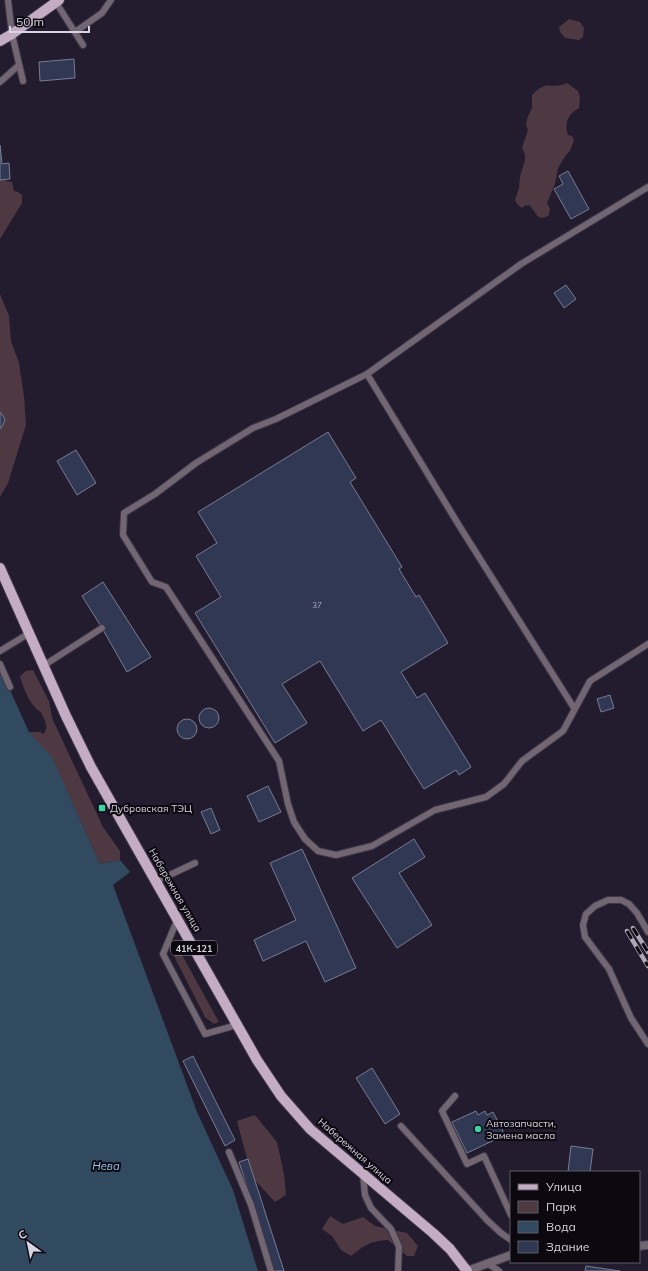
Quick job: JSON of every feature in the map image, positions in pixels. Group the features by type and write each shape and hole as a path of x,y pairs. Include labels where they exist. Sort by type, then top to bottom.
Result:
{"main road":[{"path":"0,41 12,34 56,1"},
{"name":"Набережная улица","path":"0,568 28,634 78,743 237,1025 281,1096 310,1129 433,1233 450,1249 467,1271"}],"street":[{"path":"467,1271 510,1255"}],"lane":[{"path":"8,0 12,34 23,81"},
{"path":"75,32 102,13 111,0"},
{"path":"56,1 83,45"},
{"path":"0,82 19,65"},
{"path":"648,187 521,264 367,374 276,419 253,428 196,463 155,494 124,513 123,535 152,582 166,587 279,760 288,804 294,822 305,839 318,851 336,855 353,852 372,846 435,810 486,796 504,784 522,761 563,731 574,708 590,681 648,644"},
{"path":"367,374 460,527 574,708"},
{"path":"43,666 102,628"},
{"path":"0,651 28,634"},
{"path":"0,664 10,687"},
{"path":"157,882 194,862"},
{"path":"648,932 637,913 629,904 621,900 608,900 595,906 586,914 583,925 585,937 609,969 631,1018 648,1044"},
{"path":"178,918 163,954 205,1034 237,1025"},
{"path":"455,1096 442,1111 466,1164 484,1156 510,1213"},
{"path":"401,1126 487,1220 500,1233 510,1239"},
{"path":"229,1152 251,1205 271,1271"},
{"path":"363,1174 365,1195 371,1208 391,1229 399,1246 398,1271"},
{"path":"487,1263 499,1271"}],"green space":[{"path":"569,19 580,22 584,28 583,37 579,40 565,38 560,32 559,27"},
{"path":"567,83 578,91 580,97 579,108 572,113 568,119 566,127 568,135 572,136 574,140 570,151 558,168 555,184 547,203 550,209 549,215 542,218 537,216 529,205 522,208 515,200 525,160 525,154 522,148 528,130 526,125 527,119 532,108 532,95 542,87 557,86"},
{"path":"0,175 5,177 6,181 12,182 14,191 22,194 22,203 0,239"},
{"path":"0,294 9,316 11,341 19,363 24,396 26,425 8,483 0,497"},
{"path":"33,670 49,701 52,718 103,827 120,851 120,860 100,864 67,791 29,732 40,732 43,734 46,729 46,723 41,712 30,701 20,676 26,671"},
{"path":"177,946 219,1022 214,1024 205,1017 176,960 172,949"},
{"path":"255,1115 277,1142 284,1174 286,1195 275,1202 252,1177 237,1121"},
{"path":"330,1216 343,1224 363,1217 375,1226 407,1233 418,1246 414,1256 407,1256 388,1240 368,1244 351,1256 341,1250 332,1236 322,1229"}],"water":[{"name":"Нева","path":"0,668 29,732 52,757 100,864 120,860 130,872 113,885 197,1112 233,1190 258,1271 0,1271"}],"building":[{"path":"74,59 75,78 40,81 39,62"},
{"path":"0,145 2,164 9,163 10,179 0,180"},
{"path":"568,171 589,209 571,219 554,189 563,184 559,176"},
{"path":"566,285 576,299 564,308 554,293"},
{"path":"0,412 5,419 0,429"},
{"path":"328,432 356,478 350,482 402,567 399,569 416,597 419,595 448,643 401,672 417,698 425,693 471,767 459,775 456,770 424,789 381,720 363,731 320,661 282,684 307,723 275,743 195,613 221,597 196,556 217,543 198,512"},
{"path":"76,450 96,483 77,495 57,461"},
{"path":"103,582 151,657 127,672 82,596"},
{"path":"610,695 614,708 601,712 597,699"},
{"path":"205,708 213,708 219,714 219,722 213,728 205,728 199,722 199,714"},
{"path":"183,719 191,719 197,725 197,733 191,739 183,739 177,733 177,725"},
{"path":"268,786 281,812 259,822 247,796"},
{"path":"211,808 220,830 211,834 201,812"},
{"path":"414,839 425,857 399,873 432,925 397,948 352,878"},
{"path":"302,849 356,968 325,982 306,941 263,961 254,940 296,920 270,863"},
{"path":"193,1056 235,1140 225,1146 183,1061"},
{"path":"372,1068 400,1114 385,1124 356,1078"},
{"name":"Автозапчасти, Замена масла","path":"476,1111 478,1115 485,1111 487,1115 493,1112 505,1135 467,1153 452,1122"},
{"path":"571,1146 593,1149 590,1171 568,1171"},
{"path":"248,1159 284,1271 274,1271 239,1162"},
{"path":"586,1266 620,1271 585,1271"}],"railway":[{"path":"633,928 648,952"},
{"path":"627,931 648,966"}],"place":[{"name":"Дубровская ТЭЦ","path":"102,808"},
{"name":"Автозапчасти, Замена масла","path":"478,1129"}]}
